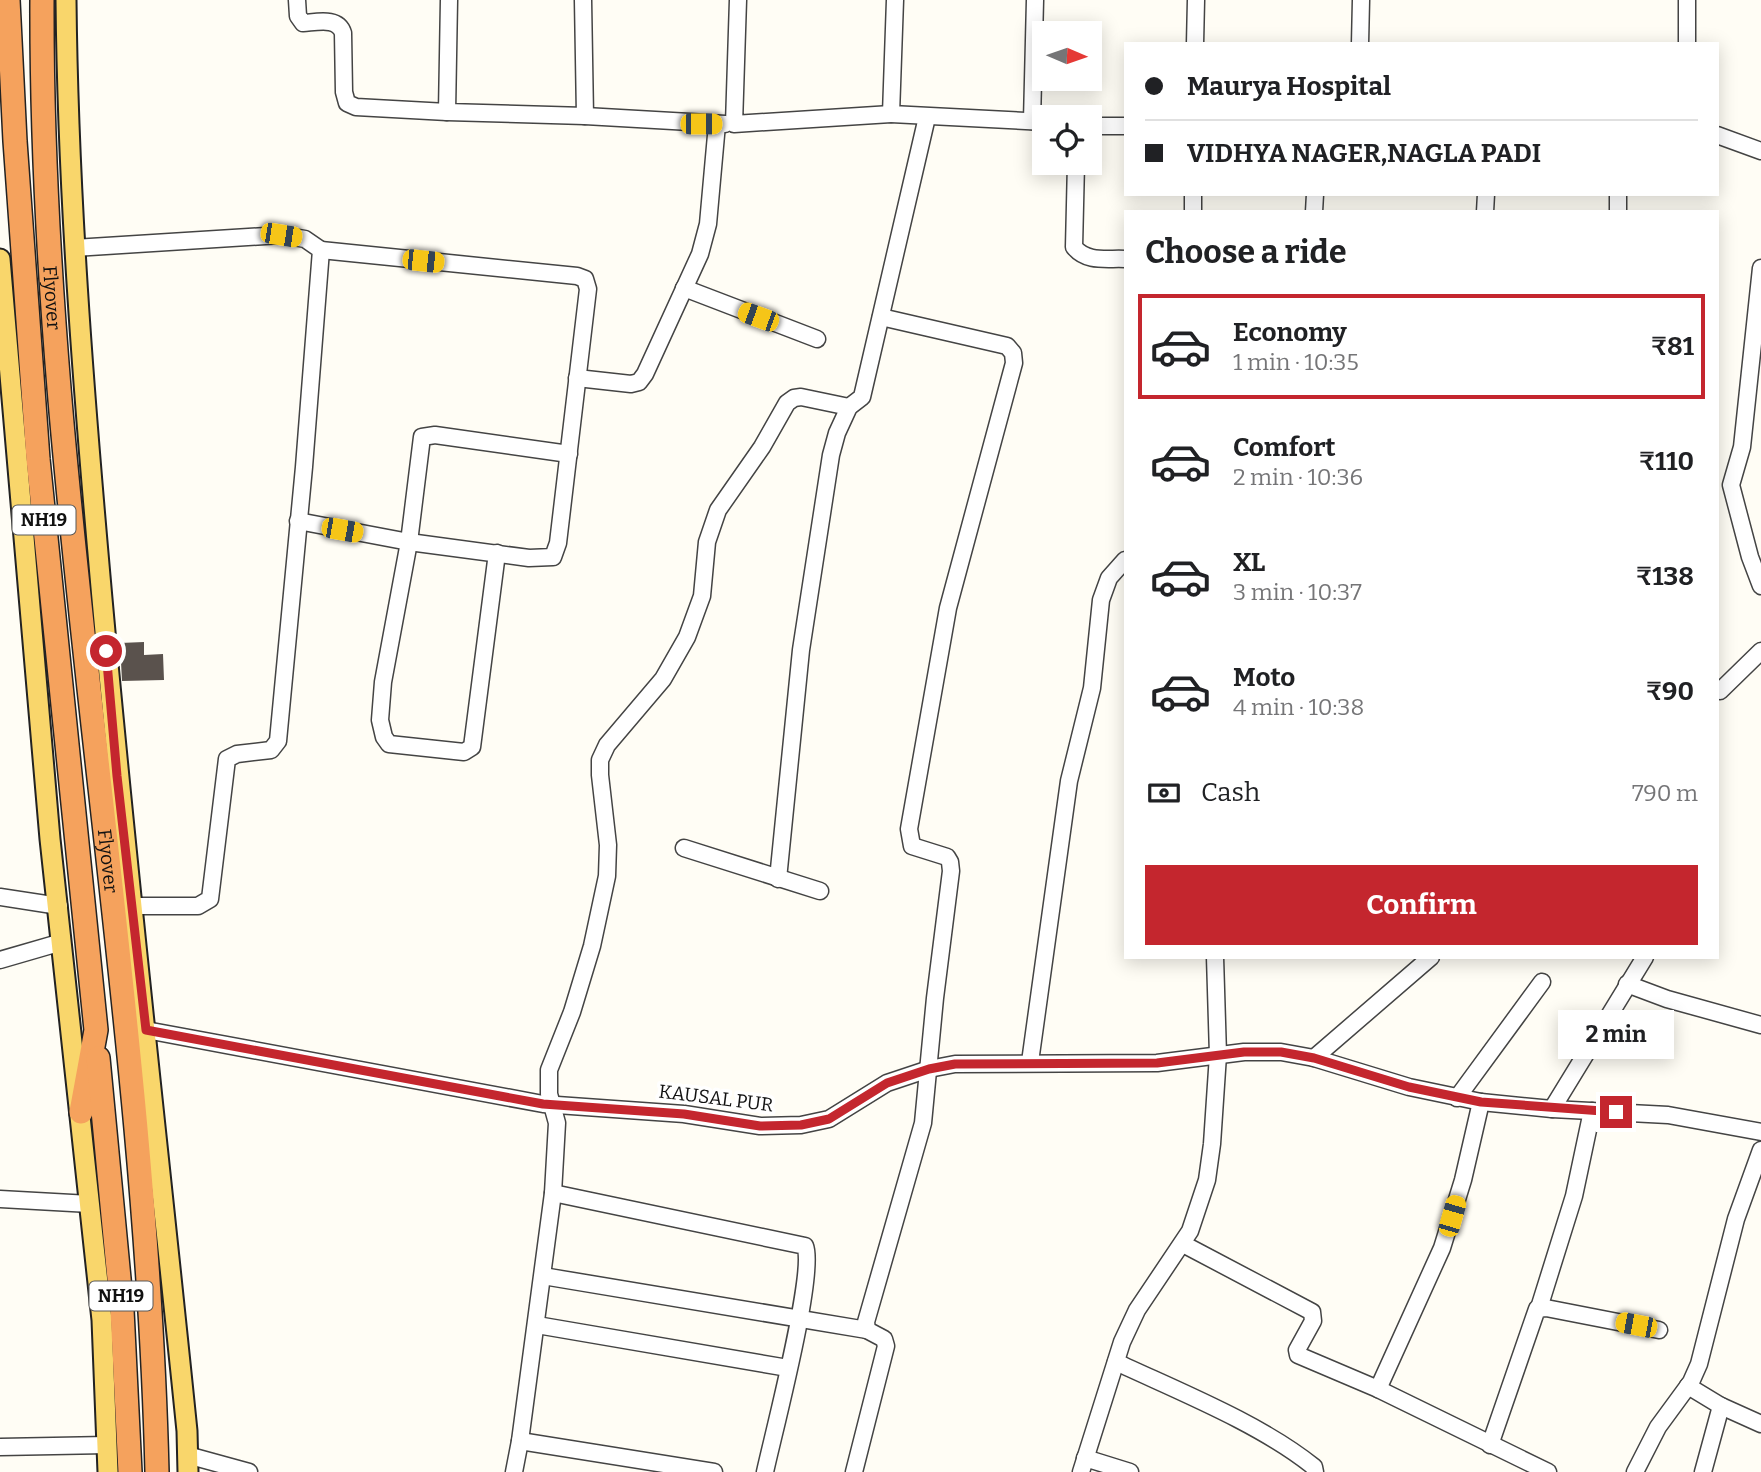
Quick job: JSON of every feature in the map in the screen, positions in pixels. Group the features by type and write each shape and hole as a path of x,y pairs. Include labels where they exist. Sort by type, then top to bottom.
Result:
{"highway":[{"name":"Flyover","path":"42,0 44,139 51,279 66,460 144,1214 157,1472"},
{"name":"NH19","path":"9,3 15,141 38,458 122,1310 130,1472"},
{"path":"81,1112 96,1030"}],"main road":[{"path":"66,0 67,126 79,341 116,763 187,1431 187,1463"},
{"path":"0,259 2,324 50,839 102,1320 108,1472"}],"street":[{"path":"297,0 298,16 303,23 334,22 341,26 344,93 347,103 356,107 717,124 891,114 1032,122"},
{"path":"447,112 449,0"},
{"path":"583,0 585,116"},
{"path":"734,124 738,0"},
{"path":"891,114 895,0"},
{"path":"1035,0 1038,105"},
{"path":"1195,42 1196,0"},
{"path":"1360,42 1361,0"},
{"path":"1687,0 1687,42"},
{"path":"778,879 805,624 831,456 837,433 849,407 862,397 927,117"},
{"path":"577,378 631,384 639,382 645,374 700,254 708,224 717,124"},
{"path":"1102,126 1124,126"},
{"path":"1719,136 1761,151"},
{"path":"1076,175 1074,247 1081,255 1090,258 1124,258"},
{"path":"74,248 281,235 305,239 321,250 585,278 588,289 555,554 549,558 409,542 298,522"},
{"path":"132,906 198,906 210,899 227,759 237,754 271,750 278,741 321,250"},
{"path":"1761,268 1742,447 1731,485 1750,557 1761,586"},
{"path":"684,288 817,339"},
{"path":"866,1331 866,1322 921,1132 951,865 947,858 913,847 909,829 948,608 1012,373 1014,357 1007,346 881,317"},
{"path":"514,1472 537,1325 553,1193 557,1123 548,1086 549,1070 572,1012 592,946 607,876 608,845 599,767 603,752 663,679 687,637 702,596 713,520 762,447 787,403 801,397 849,407"},
{"path":"498,553 472,747 464,752 393,746 384,737 381,708 409,542 421,438 424,436 569,454"},
{"path":"1030,1062 1069,781 1092,688 1101,600 1109,578 1124,561"},
{"path":"1719,689 1761,651"},
{"path":"684,848 820,891"},
{"path":"0,897 59,906"},
{"path":"0,960 62,942"},
{"path":"1129,1472 1083,1465 1131,1320 1183,1244 1207,1180 1218,1055 1215,959"},
{"path":"1314,1058 1430,959"},
{"path":"1552,1109 1644,959"},
{"path":"1457,1098 1542,982"},
{"path":"1627,984 1667,999 1761,1025"},
{"name":"KAUSAL PUR","path":"146,1030 554,1105 684,1114 760,1126 801,1125 829,1119 887,1083 929,1069 967,1062 1157,1063 1260,1051 1314,1058 1376,1079 1481,1102 1668,1115 1761,1132"},
{"path":"1378,1389 1442,1248 1463,1180 1481,1102"},
{"path":"1490,1445 1536,1310 1539,1308 1574,1196 1592,1111"},
{"path":"1635,1472 1668,1411 1688,1386 1699,1364 1736,1219 1761,1150"},
{"path":"553,1193 802,1244 807,1249 808,1260 799,1319 765,1472"},
{"path":"0,1199 90,1204"},
{"path":"1183,1244 1309,1310 1313,1314 1313,1321 1297,1350 1298,1355 1378,1389 1548,1472"},
{"path":"543,1276 866,1331 881,1337 886,1346 854,1472"},
{"path":"1539,1308 1659,1329"},
{"path":"537,1325 788,1368"},
{"path":"1116,1362 1251,1427 1305,1460 1314,1467 1315,1472"},
{"path":"1688,1386 1721,1406 1761,1424"},
{"path":"1703,1472 1721,1406"},
{"path":"520,1441 713,1472"},
{"path":"0,1447 107,1445"},
{"path":"187,1463 250,1472"}],"building":[{"path":"144,642 144,655 163,654 164,680 122,681 120,643"}],"route":[{"path":"106,651 117,776 146,1030 543,1104 684,1114 760,1126 801,1125 829,1119 887,1083 929,1069 967,1062 1157,1063 1260,1051 1314,1058 1376,1079 1457,1098 1552,1109 1616,1112"}]}
